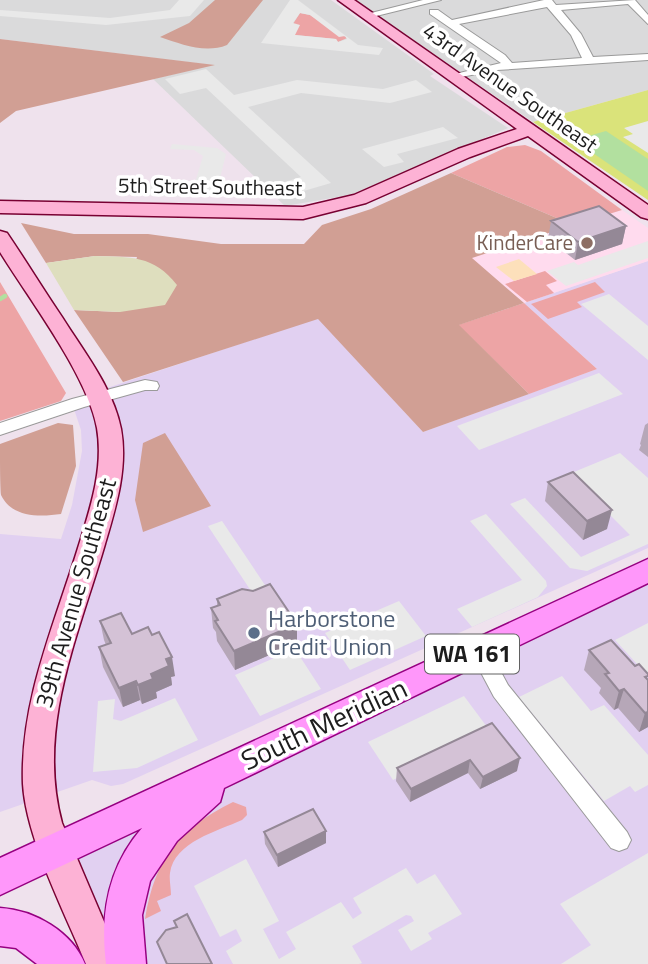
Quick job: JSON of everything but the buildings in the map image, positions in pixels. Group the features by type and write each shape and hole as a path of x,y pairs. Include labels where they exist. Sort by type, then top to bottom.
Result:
{"main road":[{"name":"South Meridian","path":"0,877 648,570"},
{"path":"126,964 123,913 128,889 150,844 195,799 250,759"},
{"path":"0,927 10,926 28,932 51,949 65,964"}],"street":[{"name":"43rd Avenue Southeast","path":"345,0 648,213"},
{"path":"450,23 550,4 630,1 648,21"},
{"path":"368,15 410,3 435,6 450,23 501,57 509,66"},
{"path":"550,4 576,34 589,61"},
{"path":"455,77 509,66 648,57"},
{"name":"5th Street Southeast","path":"0,206 254,214 313,212 360,199 464,153 530,130"},
{"name":"39th Avenue Southeast","path":"0,237 99,397 105,412 111,447 108,486 89,555 49,677 41,720 39,788 43,816 54,851 104,964"},
{"path":"0,429 99,397 145,385 151,386"},
{"path":"479,650 501,691 619,840"}],"shaded area":[{"path":"0,0 331,0 434,74 430,76 508,128 350,195 285,206 153,79 212,65 0,39"},
{"path":"179,0 204,0 190,16 106,25 0,16 0,10 110,18 170,10"},
{"path":"215,0 263,0 227,45 219,48 185,45 160,37 189,23"},
{"path":"290,0 298,0 358,45 383,48 379,55 261,43","holes":["300,13 310,15 339,37 345,36 347,39 338,42 336,39 295,35 300,25 293,23"]},
{"path":"355,0 648,0 648,90 533,122"},
{"path":"300,13 310,15 347,38 338,42 336,39 295,35 293,24"},
{"path":"0,39 215,65 16,111 0,123"},
{"path":"206,69 234,95 297,80 383,89 416,80 432,92 390,103 301,93 248,107 331,183 290,195 278,184 301,177 206,88 180,94 165,79"},
{"path":"648,90 648,200 533,122"},
{"path":"648,121 648,153 623,137 633,134 624,128"},
{"path":"443,127 458,138 397,154 404,162 384,167 362,149"},
{"path":"606,131 648,159 648,191 574,140"},
{"path":"172,144 217,148 226,154 218,186 213,191 192,197 128,195 133,183 194,186 203,156 194,150 170,149"},
{"path":"525,145 541,151 622,210 573,225 451,173 507,147"},
{"path":"451,173 573,225 472,258 524,303 459,325 529,394 423,432 318,319 123,382 74,310 120,312 137,257 95,256 46,263 21,223 74,234 148,234 221,244 304,244 322,225 371,209"},
{"path":"622,210 648,228 648,261 524,303 471,258"},
{"path":"648,241 648,258 566,286 547,271 574,262 578,265"},
{"path":"95,256 130,258 150,263 177,285 165,305 120,312 74,310 46,263"},
{"path":"519,259 537,274 514,281 496,267"},
{"path":"648,261 648,548 123,784 111,786 92,780 0,812 0,534 61,539 72,505 82,451 81,430 71,400 318,318 423,432 597,369 524,303"},
{"path":"545,271 557,281 546,285 554,293 527,302 505,284"},
{"path":"0,282 66,393 61,401 0,421"},
{"path":"595,282 605,292 577,302 582,307 548,319 531,304"},
{"path":"609,294 648,326 648,360 581,304"},
{"path":"524,303 597,369 529,394 458,325"},
{"path":"599,373 623,394 479,450 457,426"},
{"path":"58,423 73,425 76,466 61,514 44,516 19,512 6,503 1,495 0,444"},
{"path":"165,433 211,506 143,532 135,500 143,443"},
{"path":"620,453 648,478 648,544 587,571 570,568 510,504 525,498 581,557 630,535 569,474"},
{"path":"486,514 546,581 547,586 538,597 472,627 457,609 522,580 470,521"},
{"path":"222,521 267,588 253,594 208,526"},
{"path":"648,570 648,964 102,964 54,851"},
{"path":"399,601 426,636 350,670 325,633"},
{"path":"648,623 648,676 615,640"},
{"path":"295,649 321,689 260,716 235,675"},
{"path":"562,676 591,711 604,705 648,755 648,785 635,792 630,786 604,801 519,697"},
{"path":"464,696 490,731 393,780 368,742"},
{"path":"175,698 198,740 137,768 93,772 98,701 115,699 113,719 121,721"},
{"path":"233,802 246,807 247,815 242,820 198,839 180,853 173,862 170,873 171,895 157,901 161,911 145,919 155,879 172,848 198,823"},
{"path":"648,853 648,964 561,964 591,945 560,904"},
{"path":"246,859 279,921 263,929 279,959 296,949 286,932 341,902 353,919 362,913 353,898 406,868 417,884 435,874 462,914 428,933 432,939 411,951 398,930 414,921 411,916 406,915 352,946 362,963 359,964 233,964 226,951 242,941 236,929 220,937 194,886"}],"waterway":[{"path":"0,299 5,296"}],"place":[{"name":"KinderCare","path":"587,243"},
{"name":"Harborstone Credit Union","path":"254,633"}]}
